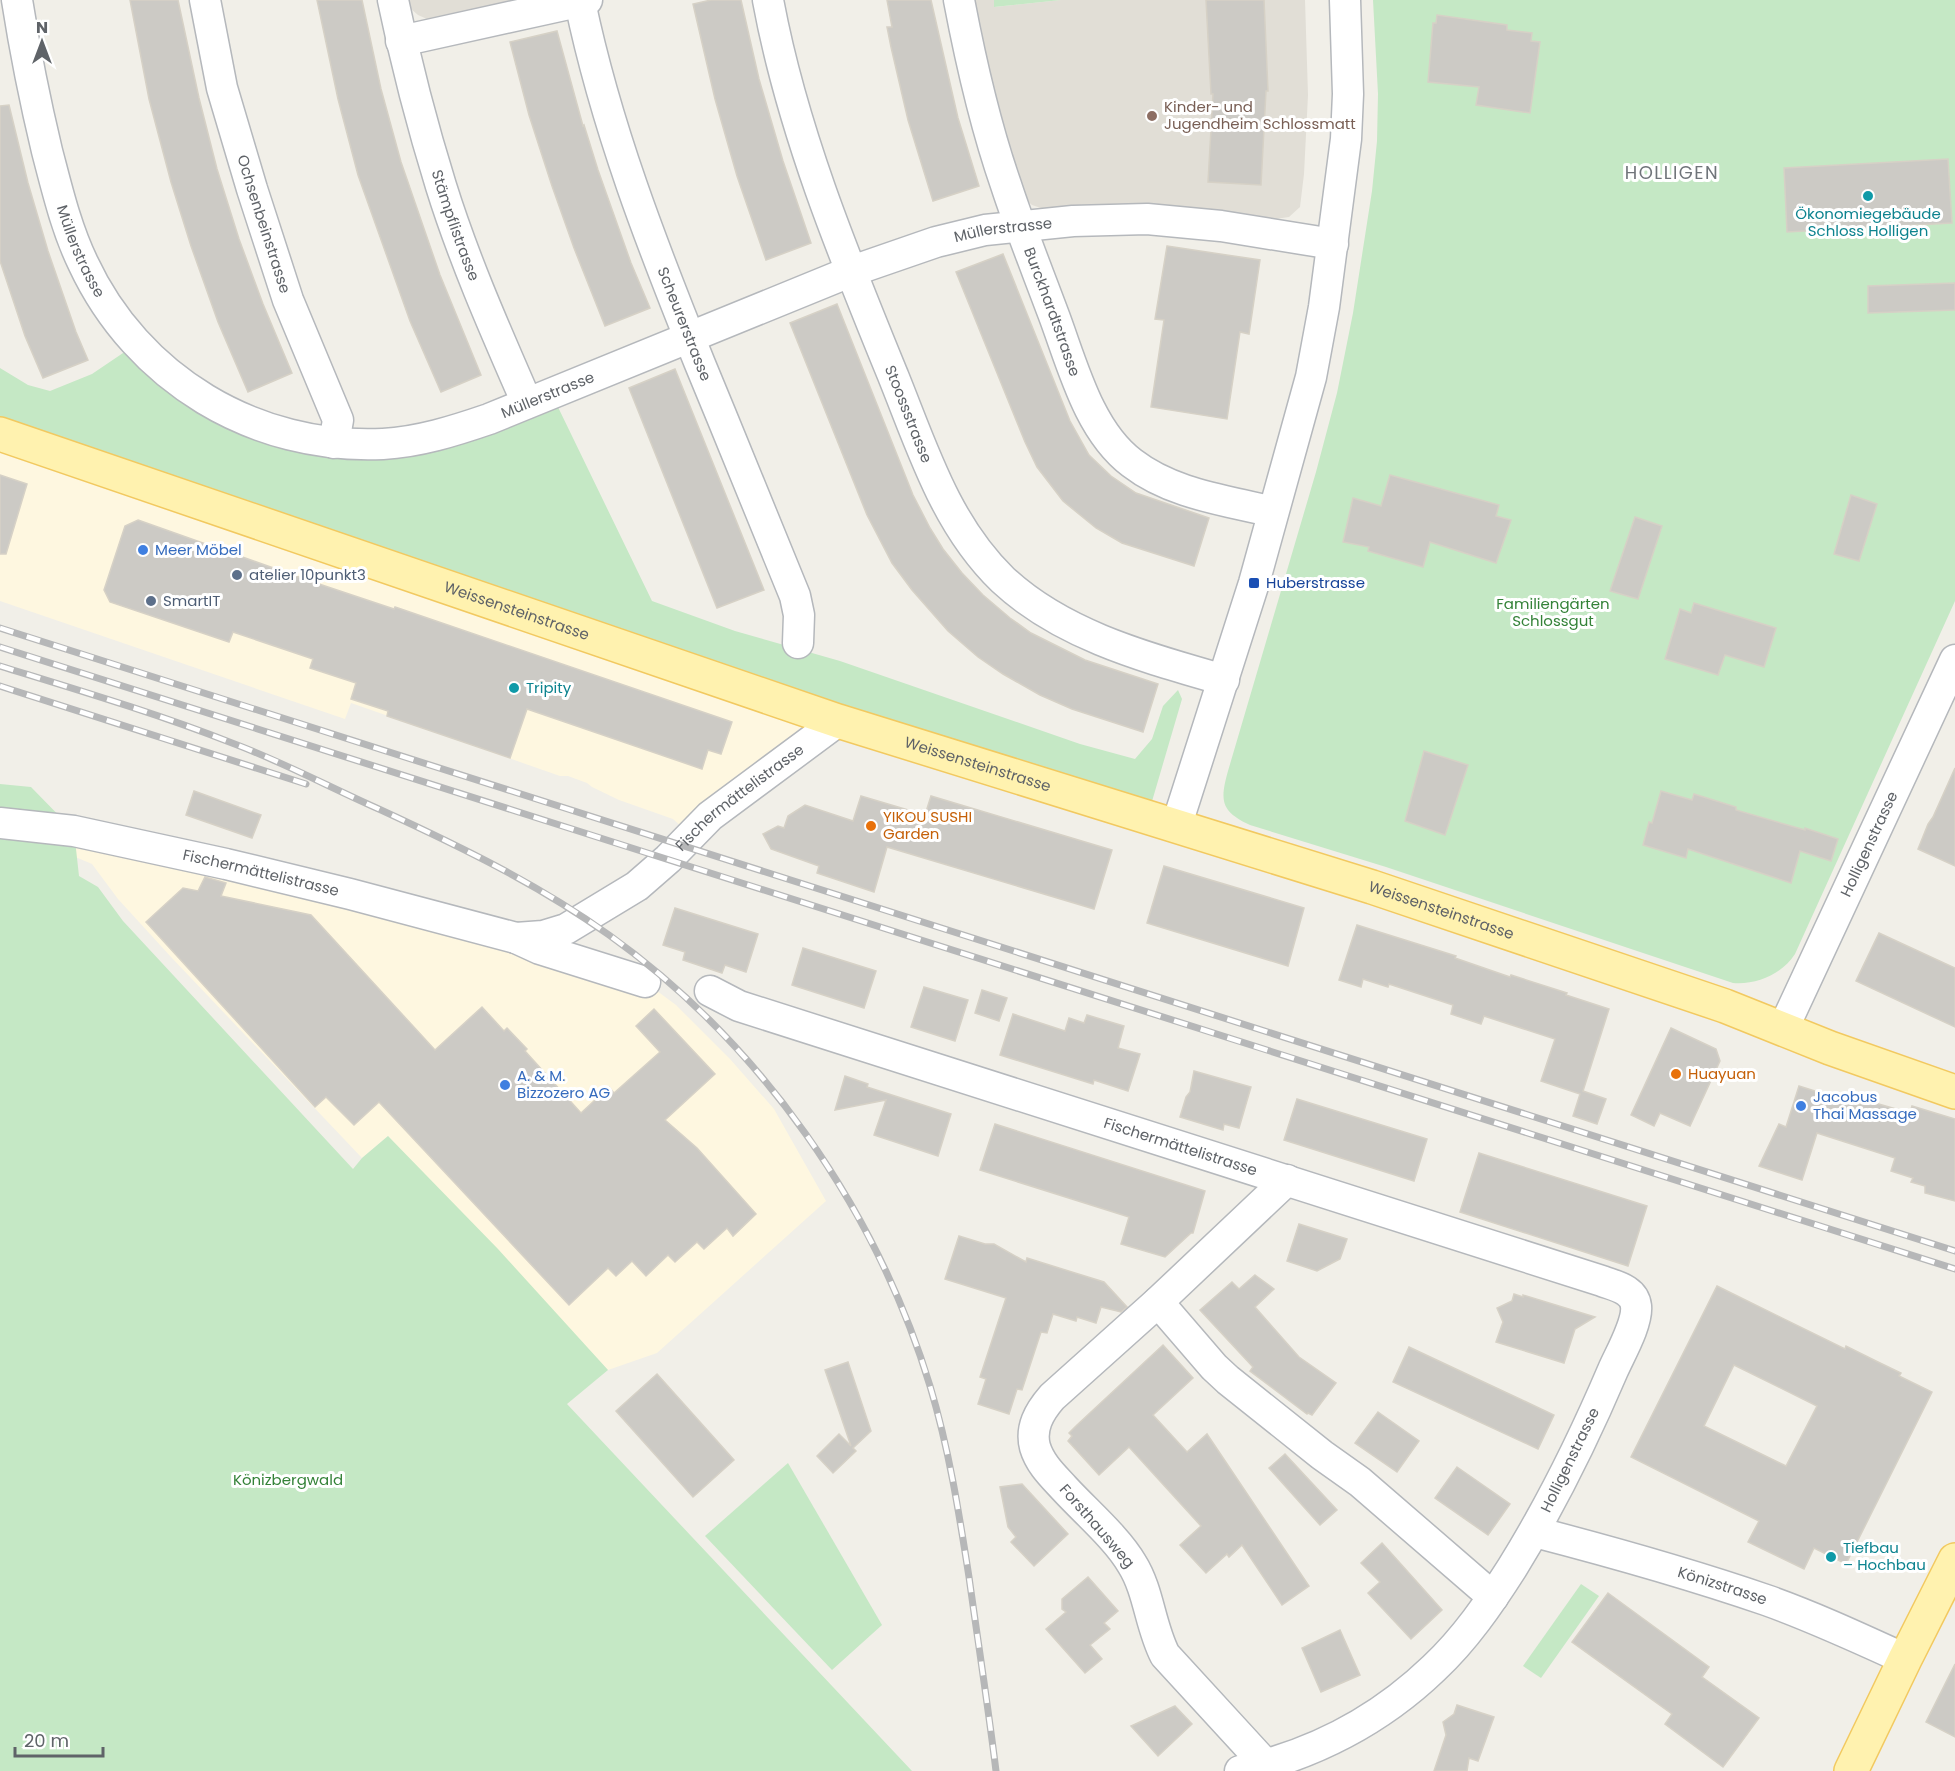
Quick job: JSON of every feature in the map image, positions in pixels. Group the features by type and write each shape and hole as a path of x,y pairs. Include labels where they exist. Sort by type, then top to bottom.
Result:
{"main road":[{"name":"Weissensteinstrasse","path":"0,434 838,721 1372,887 1703,999 1955,1092"},
{"path":"1851,1771 1955,1560"}],"street":[{"name":"Müllerstrasse","path":"17,0 37,109 65,219 83,265 110,311 143,351 183,386 206,400 261,426 334,443 384,444 416,440 460,429 852,271 936,242 985,230 1073,221 1147,219 1221,226 1333,244"},
{"name":"Ochsenbeinstrasse","path":"206,0 222,88 252,189 288,300 338,420 334,443"},
{"name":"Stämpflistrasse","path":"393,0 401,41 441,187 467,261 527,403"},
{"name":"Stoossstrasse","path":"768,0 815,174 932,474 948,507 983,558 1004,580 1026,598 1079,631 1224,680"},
{"name":"Burckhardtstrasse","path":"959,0 985,118 1021,227 1086,399 1105,437 1132,463 1162,482 1200,495 1273,512"},
{"path":"1176,827 1254,583 1311,377 1324,308 1347,128 1345,0"},
{"path":"401,41 584,1"},
{"name":"Scheurerstrasse","path":"584,1 602,95 623,164 654,251 795,596 799,615 798,643"},
{"name":"Holligenstrasse","path":"1783,1029 1955,660"},
{"name":"Fischermättelistrasse","path":"516,938 543,936 566,929 637,886 668,859 710,816 838,721"},
{"name":"Fischermättelistrasse","path":"0,823 74,831 350,894 516,938 540,949 645,982"},
{"name":"Fischermättelistrasse","path":"710,992 739,1006 1626,1289 1634,1299 1635,1316"},
{"name":"Forsthausweg","path":"1253,1768 1165,1655 1156,1635 1140,1580 1132,1564 1046,1468 1035,1448 1035,1423 1045,1405 1287,1180"},
{"path":"1158,1302 1214,1367 1253,1402 1360,1482 1493,1597"},
{"name":"Holligenstrasse","path":"1253,1768 1304,1753 1366,1721 1402,1696 1435,1668 1454,1647 1493,1597 1534,1532 1591,1421 1635,1316"},
{"name":"Könizstrasse","path":"1534,1532 1674,1571 1765,1600 1846,1631 1905,1659"}],"shaded area":[{"path":"406,0 529,0 438,20 418,15 410,8"},
{"name":"Kinder- und Jugendheim Schlossmatt","path":"970,0 994,0 995,7 1061,0 1305,0 1308,95 1300,207 1289,217 1269,220 1047,210 1032,205 1024,198 1003,137"},
{"path":"0,432 838,721 691,835 673,819 619,800 568,776 560,776 351,703 345,719 0,601"},
{"path":"74,831 645,982 676,1005 730,1059 774,1109 826,1201 657,1353 608,1370 388,1136 362,1158 171,957 118,899 92,864 73,856"}],"green space":[{"path":"994,0 1061,0 994,7"},
{"name":"Familiengärten Schlossgut","path":"1373,0 1955,0 1955,601 1795,954 1783,967 1768,977 1751,982 1733,983 1386,867 1250,825 1233,815 1225,804 1224,790 1228,771 1316,472 1337,393 1353,313 1372,191 1377,141 1378,94"},
{"path":"126,351 311,451 556,403 652,601 735,631 840,661 1080,744 1135,759 1152,739 1163,706 1178,690 1182,699 1148,815 0,432 0,368 28,385 50,391 92,374"},
{"name":"Könizbergwald","path":"0,784 31,787 74,831 79,876 98,887 123,921 353,1169 362,1158 388,1136 498,1249 608,1370 567,1404 912,1771 0,1771"},
{"path":"788,1463 882,1625 832,1670 705,1536"},
{"path":"1581,1584 1599,1596 1541,1678 1523,1666"}],"building":[{"path":"130,0 178,0 217,169 239,239 292,373 248,392 218,322 171,182 149,99"},
{"path":"317,0 362,0 381,89 401,162 440,275 481,375 441,392 410,321 358,175 338,99"},
{"path":"711,0 741,0 759,79 783,161 811,243 766,260 737,176 715,99 693,4"},
{"path":"887,0 931,0 958,118 979,186 933,201 908,120 891,47 887,27 892,27"},
{"path":"1206,0 1264,0 1268,91 1266,91 1261,185 1208,182 1213,94 1211,94"},
{"path":"1437,15 1507,25 1507,30 1532,33 1531,41 1540,42 1530,113 1476,105 1479,87 1428,82 1433,23 1436,23"},
{"path":"557,31 583,126 631,263 650,308 605,326 552,186 529,115 510,42"},
{"path":"9,105 48,251 88,360 43,378 25,336 0,261 0,106"},
{"name":"Ökonomiegebäude Schloss Holligen","path":"1948,159 1952,223 1787,232 1784,168"},
{"path":"1167,246 1260,260 1249,334 1240,332 1227,419 1151,407 1164,320 1155,319"},
{"path":"1003,254 1070,421 1089,455 1111,476 1136,493 1209,518 1194,566 1122,543 1096,528 1063,501 1037,467 956,272"},
{"path":"1955,283 1955,310 1868,313 1868,286"},
{"path":"837,304 913,495 943,549 983,595 1031,633 1085,660 1158,684 1143,732 1072,709 1040,695 1003,674 978,657 948,631 892,563 867,515 790,323"},
{"path":"675,369 764,590 717,608 629,388"},
{"path":"0,475 27,484 6,554 0,554"},
{"path":"1390,475 1499,505 1496,516 1511,520 1496,563 1430,542 1423,567 1368,551 1369,547 1343,542 1353,498 1381,506"},
{"path":"1851,495 1877,504 1859,561 1834,554"},
{"path":"1635,517 1662,526 1638,599 1610,591"},
{"path":"138,520 310,581 394,609 395,607 732,722 721,754 708,750 702,769 527,709 510,758 387,716 388,711 351,699 356,683 310,668 313,659 233,632 229,642 110,602 104,590 125,526"},
{"path":"1694,603 1776,628 1764,667 1725,655 1718,675 1665,659 1680,609 1691,613"},
{"path":"1424,751 1468,765 1445,835 1405,821"},
{"path":"1955,768 1955,866 1918,849"},
{"path":"194,791 261,815 252,838 186,815"},
{"path":"1661,791 1692,800 1694,794 1736,807 1736,810 1838,839 1831,861 1800,851 1791,883 1688,849 1686,858 1643,845"},
{"path":"861,796 925,815 931,796 1112,850 1094,909 887,847 874,892 817,873 819,866 771,849 763,834 778,826 784,828 788,816 805,805 853,821"},
{"path":"1164,866 1304,908 1288,966 1147,923"},
{"path":"205,877 226,883 221,896 311,915 435,1050 482,1007 504,1031 507,1028 527,1049 525,1051 581,1113 609,1087 614,1093 660,1052 636,1026 654,1009 715,1074 665,1120 697,1148 756,1214 733,1236 727,1228 704,1249 697,1242 675,1262 668,1255 646,1276 632,1261 616,1276 608,1268 569,1305 379,1102 354,1125 326,1097 315,1107 146,922 183,888 198,891"},
{"path":"675,908 758,934 746,972 725,965 722,973 683,960 685,952 663,945"},
{"path":"1357,925 1456,956 1455,958 1510,977 1511,975 1567,993 1566,995 1609,1009 1583,1091 1606,1099 1597,1124 1573,1116 1580,1094 1541,1081 1555,1039 1484,1016 1481,1024 1451,1014 1453,1005 1389,984 1388,987 1363,979 1361,987 1339,980"},
{"path":"1879,933 1955,968 1955,1027 1856,981"},
{"path":"803,948 876,971 864,1008 792,985"},
{"path":"924,987 968,1000 955,1041 911,1027"},
{"path":"982,990 1007,998 999,1021 975,1013"},
{"path":"1013,1014 1065,1031 1069,1018 1084,1023 1087,1015 1124,1026 1118,1048 1140,1054 1128,1091 1094,1080 1093,1084 1000,1055"},
{"path":"1671,1028 1716,1049 1720,1061 1690,1126 1660,1113 1654,1126 1631,1115"},
{"path":"1194,1071 1251,1087 1239,1128 1224,1124 1223,1130 1180,1117 1186,1097 1190,1092"},
{"path":"845,1076 868,1084 867,1087 951,1114 938,1156 874,1135 886,1100 835,1110"},
{"path":"1799,1086 1859,1105 1861,1099 1910,1113 1912,1106 1955,1119 1955,1201 1925,1193 1925,1186 1911,1182 1913,1178 1891,1171 1895,1158 1817,1133 1802,1180 1759,1166 1779,1124 1786,1127"},
{"path":"1297,1099 1427,1139 1414,1181 1284,1140"},
{"path":"995,1124 1205,1191 1193,1233 1165,1257 1121,1244 1129,1217 980,1170"},
{"path":"1479,1153 1647,1206 1628,1266 1460,1212"},
{"path":"1299,1224 1347,1239 1340,1259 1317,1271 1287,1261"},
{"path":"959,1236 985,1244 994,1244 1026,1262 1027,1258 1104,1282 1127,1307 1121,1312 1101,1307 1096,1323 1077,1317 1076,1321 1053,1314 1047,1333 1041,1332 1022,1390 1017,1389 1009,1414 978,1404 986,1379 980,1377 1006,1298 945,1279"},
{"path":"1255,1275 1274,1289 1255,1307 1299,1357 1336,1383 1312,1415 1307,1414 1250,1371 1253,1367 1200,1310 1232,1282 1239,1289"},
{"path":"1717,1286 1845,1349 1846,1346 1901,1373 1899,1376 1932,1392 1846,1564 1814,1548 1804,1569 1748,1542 1759,1521 1631,1457","holes":["1734,1365 1817,1406 1786,1466 1704,1426"]},
{"path":"1514,1294 1595,1317 1575,1329 1564,1363 1496,1342 1503,1322 1497,1308 1512,1301"},
{"path":"1163,1345 1193,1378 1153,1415 1187,1452 1207,1434 1309,1586 1282,1605 1242,1545 1229,1557 1227,1554 1206,1573 1180,1545 1201,1526 1129,1447 1099,1475 1068,1441 1072,1436 1069,1433"},
{"path":"1409,1347 1554,1415 1538,1449 1393,1382"},
{"path":"848,1362 871,1431 853,1448 856,1451 833,1473 817,1456 839,1434 851,1446 825,1370"},
{"path":"657,1374 734,1460 693,1497 616,1411"},
{"path":"1378,1412 1419,1441 1397,1472 1355,1443"},
{"path":"1285,1454 1337,1510 1320,1525 1269,1468"},
{"path":"1457,1467 1510,1504 1488,1535 1435,1498"},
{"path":"1022,1484 1068,1534 1034,1566 1011,1542 1016,1537 1008,1527 1000,1487"},
{"path":"1382,1543 1442,1610 1411,1639 1368,1593 1380,1582 1361,1563"},
{"path":"1088,1577 1118,1611 1104,1623 1110,1629 1090,1645 1102,1659 1085,1673 1046,1629 1066,1612 1062,1609 1062,1599"},
{"path":"1608,1593 1709,1667 1702,1677 1759,1718 1723,1767 1665,1724 1672,1714 1572,1642"},
{"path":"1340,1630 1360,1675 1321,1692 1302,1648"},
{"path":"1955,1664 1955,1737 1926,1722"},
{"path":"1457,1705 1494,1717 1478,1761 1469,1758 1467,1771 1434,1771 1446,1735 1443,1722 1454,1714"},
{"path":"1175,1706 1192,1724 1158,1756 1131,1726"}],"railway":[{"path":"0,628 1955,1251"},
{"path":"0,647 1955,1269"},
{"path":"0,666 146,712 251,750 498,867 582,916 664,978 715,1026 763,1078 806,1134 845,1194 878,1256 907,1320 930,1386 943,1433 957,1505 996,1771"},
{"path":"0,686 306,784"}],"place":[{"name":"Kinder- und Jugendheim Schlossmatt","path":"1152,116"},
{"name":"Ökonomiegebäude Schloss Holligen","path":"1868,196"},
{"name":"Meer Möbel","path":"143,550"},
{"name":"atelier 10punkt3","path":"237,575"},
{"name":"Huberstrasse","path":"1254,583"},
{"name":"SmartIT","path":"151,601"},
{"name":"Tripity","path":"514,688"},
{"name":"YIKOU SUSHI Garden","path":"871,826"},
{"name":"Huayuan","path":"1676,1074"},
{"name":"A. & M. Bizzozero AG","path":"505,1085"},
{"name":"Jacobus Thai Massage","path":"1801,1106"},
{"name":"Tiefbau – Hochbau","path":"1831,1557"}],"district":[{"name":"HOLLIGEN","path":"1672,173"}]}
